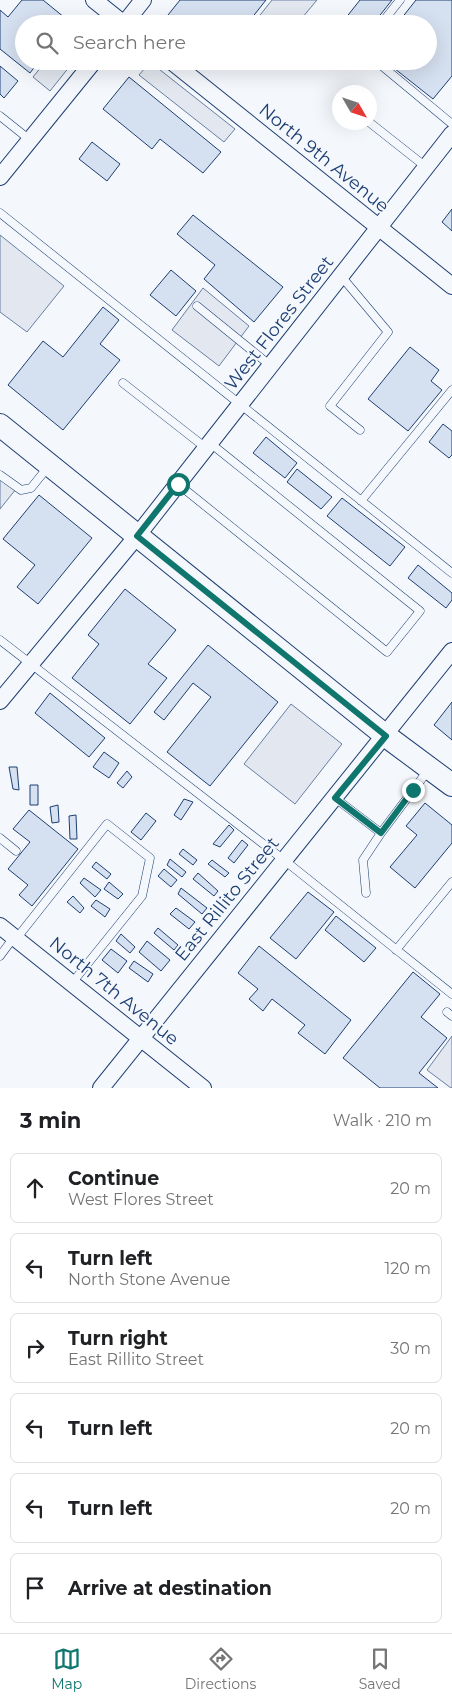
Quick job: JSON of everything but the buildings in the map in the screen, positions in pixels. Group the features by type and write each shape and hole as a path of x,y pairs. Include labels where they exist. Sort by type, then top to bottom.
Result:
{"main road":[{"path":"0,425 386,736 452,785"}],"street":[{"path":"94,0 113,15"},
{"path":"131,15 143,0"},
{"path":"0,177 87,70"},
{"name":"North 9th Avenue","path":"182,70 452,286"},
{"name":"West Flores Street","path":"0,701 137,536 452,134"},
{"name":"East Rillito Street","path":"101,1088 386,736 452,651"},
{"name":"North 7th Avenue","path":"0,926 203,1088"}],"lane":[{"path":"388,15 400,0"},
{"path":"387,70 452,124"},
{"path":"0,116 30,140"},
{"path":"377,128 426,167"},
{"path":"0,213 361,502 452,572"},
{"path":"340,276 388,332 330,406 360,430"},
{"path":"197,306 271,366"},
{"path":"123,382 208,445 420,611 387,652 178,484"},
{"path":"361,502 452,390"},
{"path":"0,474 21,490 32,488 49,465"},
{"path":"0,640 284,860 452,994"},
{"path":"366,893 362,860 430,768"},
{"path":"335,798 381,833"},
{"path":"0,956 107,824 150,858 142,896 72,983"},
{"path":"0,838 16,850"},
{"path":"396,950 452,882"}],"shaded area":[{"path":"272,0 317,0 304,15 260,15"},
{"path":"39,70 67,70 50,91 33,77"},
{"path":"143,70 160,70 235,129 224,142 139,75"},
{"path":"0,235 64,286 27,332 0,312"},
{"path":"203,288 249,326 219,366 172,330"},
{"path":"0,477 16,489 0,509"},
{"path":"291,704 342,744 295,804 244,764"},
{"path":"452,1036 452,1088 451,1088 427,1070"}],"route":[{"path":"178,484 137,536 386,736 335,798 381,833 413,790"}]}
